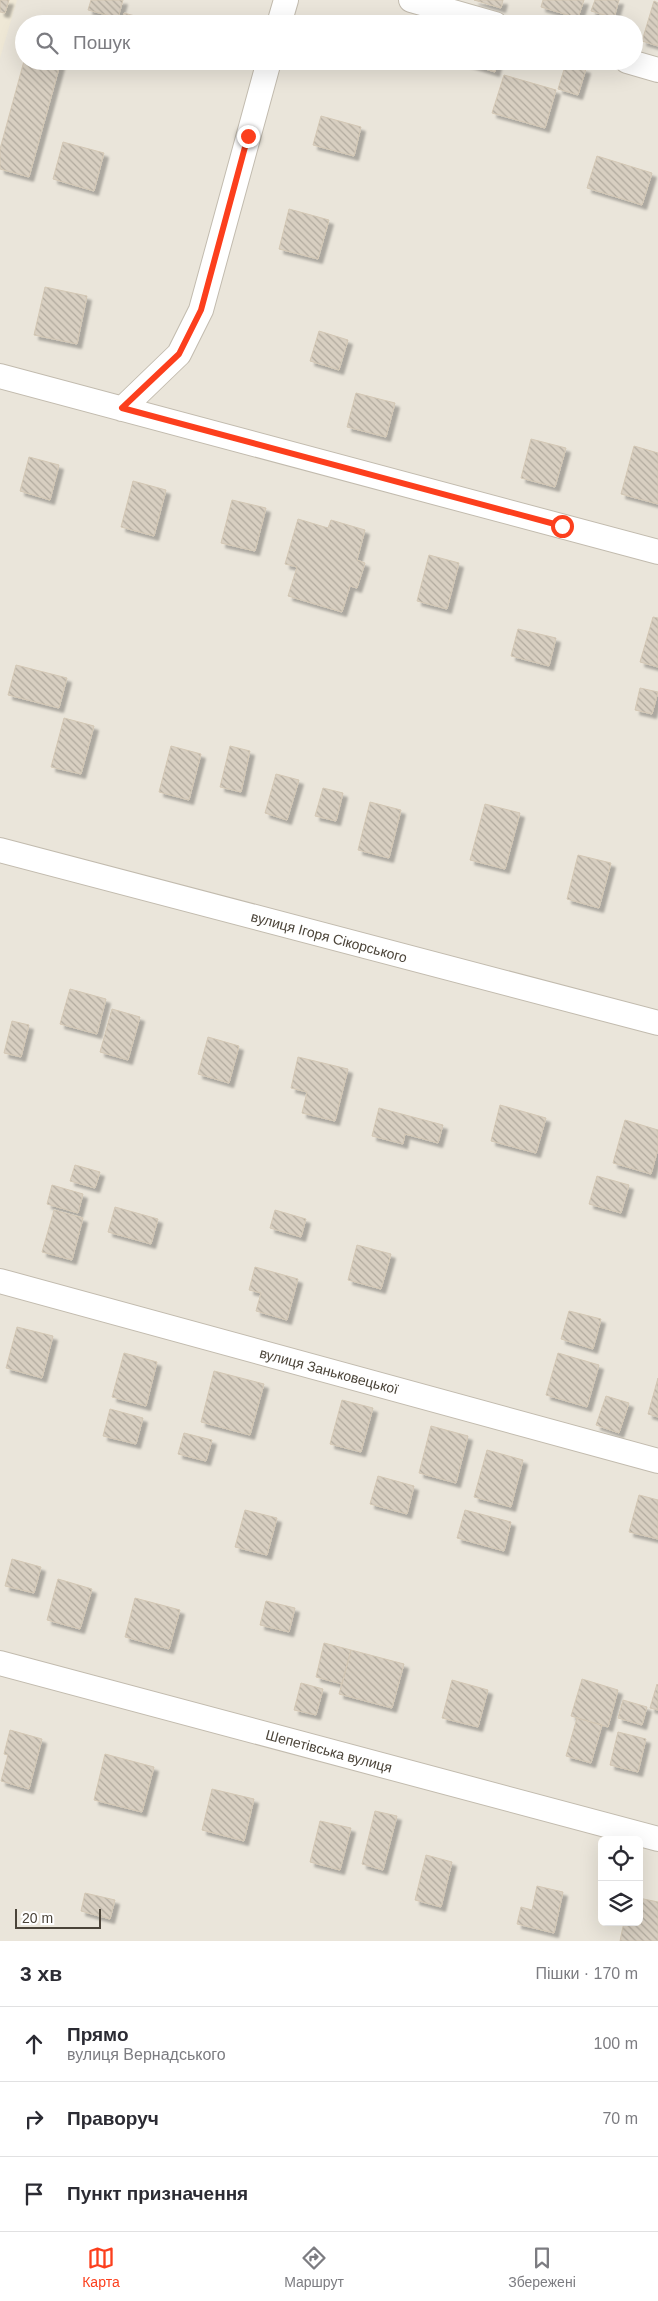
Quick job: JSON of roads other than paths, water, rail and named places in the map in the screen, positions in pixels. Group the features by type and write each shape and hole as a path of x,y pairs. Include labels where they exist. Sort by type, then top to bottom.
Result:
{"street":[{"path":"282,15 286,0"},
{"path":"411,0 464,15"},
{"path":"643,66 658,70"},
{"path":"122,408 179,354 201,310 267,70"},
{"path":"0,376 658,552"},
{"name":"вулиця Ігоря Сікорського","path":"0,850 658,1023"},
{"name":"вулиця Заньковецької","path":"0,1281 658,1460"},
{"name":"Шепетівська вулиця","path":"0,1663 658,1839"}]}
